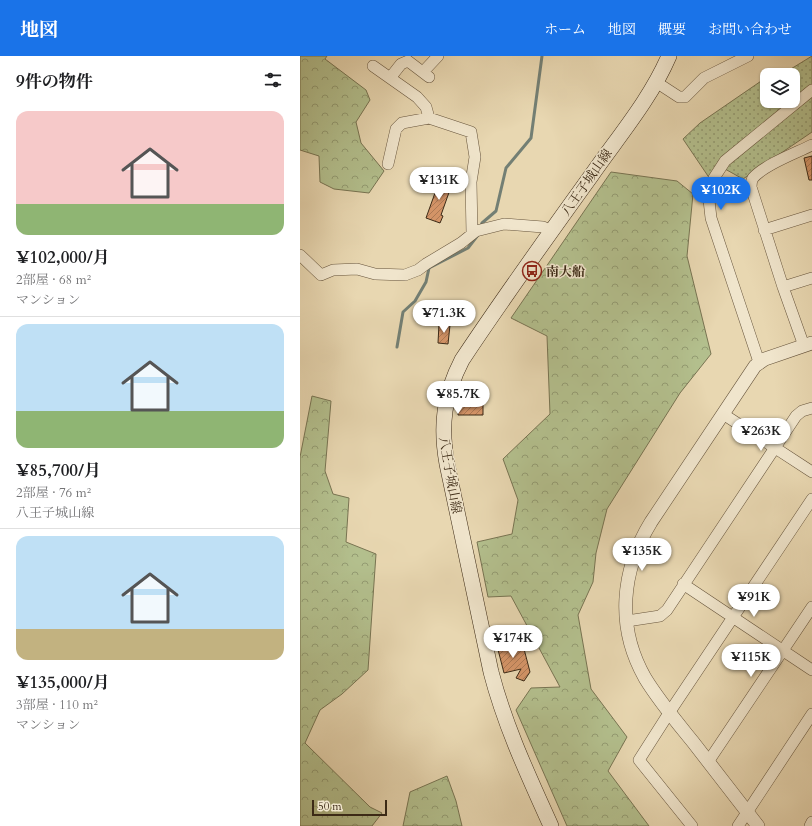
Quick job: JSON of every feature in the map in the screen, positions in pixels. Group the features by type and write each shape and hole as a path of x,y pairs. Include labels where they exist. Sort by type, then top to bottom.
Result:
{"main road":[{"name":"八王子城山線","path":"551,826 508,727 495,687 444,447 444,412 453,378 462,360 656,82 669,56"}],"street":[{"path":"390,78 401,64 408,61 426,75 438,56"},
{"path":"656,82 682,98 688,95 704,78 748,56"},
{"path":"373,66 417,97 426,108 429,118"},
{"path":"759,362 711,218 709,200 711,187 714,178 725,161 812,90"},
{"path":"388,164 396,129 402,123 429,118 470,132 475,157 470,182 474,232"},
{"path":"758,826 652,690 633,651 626,621 628,577 637,548 651,522 759,362 808,345 783,287 751,187 752,180 768,167 812,145"},
{"path":"764,230 812,215"},
{"path":"300,255 321,275 334,270 357,269 375,274 405,275 418,270 461,243 474,232 504,224 543,227 552,231"},
{"path":"783,287 812,278"},
{"path":"626,621 660,616 667,610 796,416 802,411 812,408"},
{"path":"723,414 812,472"},
{"path":"692,826 639,760 812,499"},
{"path":"683,584 812,670"},
{"path":"708,762 812,607"},
{"path":"738,826 812,714"},
{"path":"810,826 812,822"}],"green space":[{"path":"300,56 327,56 325,59 366,90 370,100 356,122 361,143 384,171 369,193 334,189 320,182 319,156 300,150"},
{"path":"812,56 812,132 743,179 725,169 710,179 683,139 700,123 760,82 760,108 800,108 800,68 792,68"},
{"path":"611,172 677,181 693,194 687,256 711,354 680,393 607,509 596,553 593,582 578,615 591,689 627,737 608,771 649,826 567,826 516,710 531,688 560,687 511,596 488,597 477,542 512,534 518,500 503,459 550,414 547,336 511,318"},
{"path":"312,396 331,401 325,471 333,494 349,498 346,542 376,554 368,670 342,694 320,710 305,743 370,807 382,813 372,826 300,826 300,457"},
{"path":"447,776 456,801 462,826 403,826 410,792"}],"building":[{"path":"812,156 812,180 809,180 804,158"},
{"path":"440,179 452,184 441,215 443,216 440,223 426,218"},
{"path":"431,303 443,304 442,315 429,314"},
{"path":"439,324 450,325 448,344 438,343"},
{"path":"458,401 483,401 483,415 458,415"},
{"path":"504,636 507,649 523,645 530,672 524,681 516,678 521,669 504,673 495,638"}],"waterway":[{"path":"481,226 482,223 496,211 506,168 531,138 542,56"},
{"path":"397,347 403,312 415,301 426,282 429,268 468,248 478,235"}],"place":[{"name":"南大船","path":"532,271"}]}
